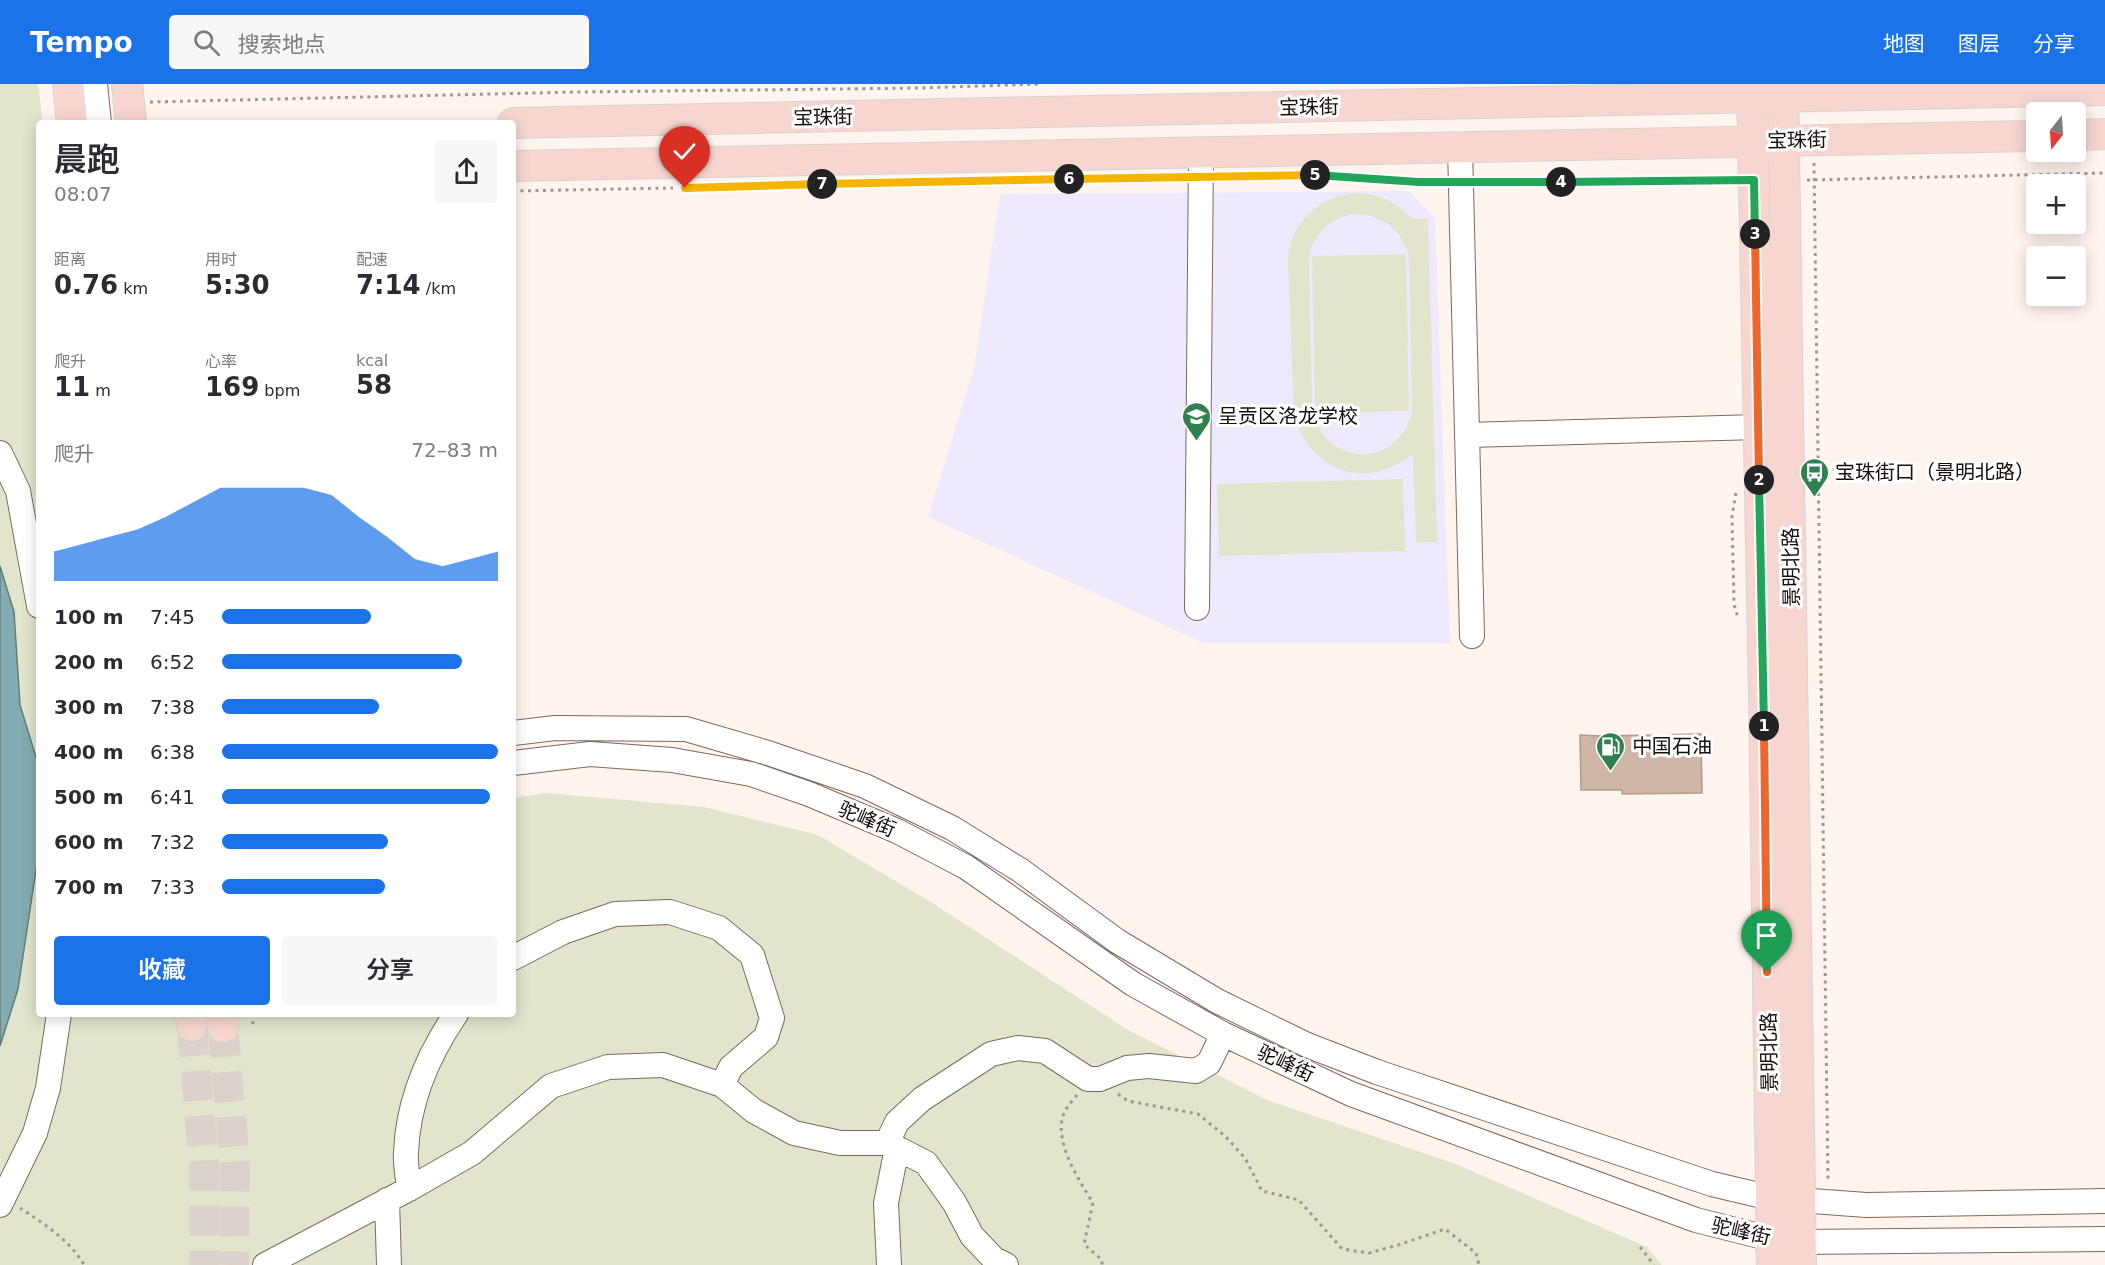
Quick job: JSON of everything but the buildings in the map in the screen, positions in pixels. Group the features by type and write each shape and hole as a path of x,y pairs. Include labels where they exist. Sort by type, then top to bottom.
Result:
{"main road":[{"path":"68,84 72,120"},
{"name":"宝珠街","path":"516,123 1783,90 2105,90"},
{"name":"景明北路","path":"1783,90 1784,141 1799,180 1814,1202 1786,1253"},
{"name":"景明北路","path":"1752,91 1764,682 1771,1198 1786,1253"},
{"path":"2086,135 2105,134"},
{"name":"宝珠街","path":"516,166 2026,136"}],"street":[{"path":"95,84 99,120"},
{"path":"1460,147 1472,636"},
{"path":"1197,608 1201,152"},
{"path":"1467,435 1758,427"},
{"path":"0,453 18,491 36,590"},
{"name":"驼峰街","path":"516,733 555,728 686,729 768,753 865,786 952,828 1020,870 1117,941 1217,1001 1307,1045 1377,1072 1712,1184 1771,1198 1866,1205 2105,1201"},
{"name":"驼峰街","path":"516,764 590,754 672,760 751,774 809,794 897,831 966,867 1133,984 1223,1034 1351,1094 1786,1253 2105,1239"},
{"path":"516,956 563,932 615,914 669,912 719,928 752,955 772,1018 766,1037 731,1067 723,1085"},
{"path":"2,1201 34,1133 48,1088 59,1017"},
{"path":"409,1189 406,1155 409,1119 423,1072 454,1017"},
{"path":"889,1265 886,1203 892,1145 897,1122 922,1100 991,1054 1018,1048 1045,1051 1094,1079 1127,1068 1149,1066 1196,1071 1209,1063 1223,1034"},
{"path":"265,1265 472,1153 551,1086 608,1067 663,1065 723,1085 754,1111 794,1133 840,1143 892,1145 926,1163 954,1202 972,1236 994,1259 1006,1265"},
{"path":"387,1200 389,1265"}],"path":[{"path":"129,103 1039,84"},
{"path":"1814,140 1799,180 1814,1202"},
{"path":"1799,180 2105,173"},
{"path":"1318,175 1419,182 1754,180"},
{"path":"516,191 679,188"},
{"path":"252,1017 253,1024"},
{"path":"1102,1265 1102,1260 1084,1244 1093,1203 1074,1172 1061,1137 1064,1112 1094,1079 1128,1101 1198,1114 1225,1136 1245,1158 1262,1191 1299,1200 1342,1249 1369,1253 1445,1229 1476,1253 1479,1265"},
{"path":"2,1201 46,1225 78,1255 84,1265"},
{"path":"1640,1247 1654,1265"}],"shaded area":[{"name":"呈贡区洛龙学校","path":"1409,191 1435,218 1450,643 1203,643 928,517 974,367 1000,194"}],"green space":[{"path":"0,84 38,84 43,120 36,120 36,1017 516,1017 516,798 546,793 704,807 818,835 934,904 1128,1030 1267,1100 1453,1163 1647,1247 1662,1265 0,1265"},
{"path":"1354,193 1378,196 1399,207 1412,219 1428,218 1437,542 1416,542 1413,454 1380,471 1351,472 1338,468 1315,453 1299,430 1294,416 1288,260 1290,246 1300,223 1308,214 1329,200","holes":["1354,214 1374,217 1390,226 1403,241 1407,250 1412,413 1404,432 1391,445 1377,452 1361,454 1345,451 1331,443 1319,429 1312,410 1309,254 1321,232 1332,222"]},
{"path":"1406,254 1409,411 1315,413 1312,256"},
{"path":"1403,479 1405,551 1219,556 1217,484"}],"water":[{"path":"0,566 14,612 20,705 36,757 36,870 18,989 0,1046"}],"tunnel":[{"path":"192,1026 204,1165 204,1265"},
{"path":"223,1027 235,1164 234,1265"}],"place":[{"name":"呈贡区洛龙学校","path":"1197,442"},
{"name":"宝珠街口（景明北路）","path":"1814,498"},
{"name":"中国石油","path":"1611,772"}],"route":[{"path":"685,188 1307,174 1419,182 1754,180 1767,972"}]}
